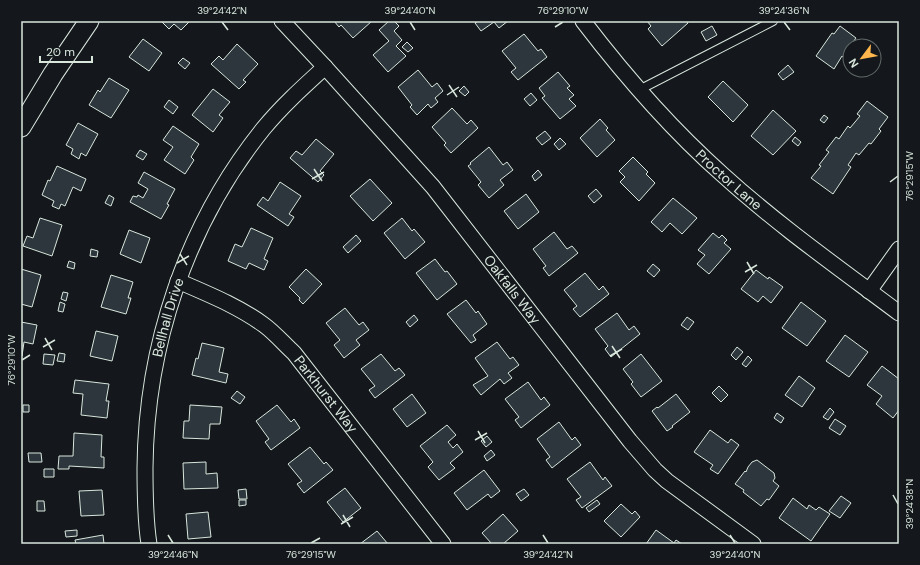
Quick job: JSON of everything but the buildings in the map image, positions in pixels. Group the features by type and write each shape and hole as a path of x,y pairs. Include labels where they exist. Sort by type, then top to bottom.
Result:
{"street":[{"path":"22,125 52,74 89,21"},
{"name":"Oakfalls Way","path":"282,21 433,187 630,441 655,470 666,481 753,544"},
{"name":"Proctor Lane","path":"583,21 639,90 680,134 723,176 792,233 899,313"},
{"name":"Bellhall Drive","path":"149,544 145,486 145,450 148,413 160,338 178,281 191,246 203,222 240,161 275,115 325,67"},
{"path":"869,291 899,249"},
{"name":"Parkhurst Way","path":"178,281 206,293 245,313 265,326 294,353 443,544"}],"lane":[{"path":"639,90 773,21"}]}
